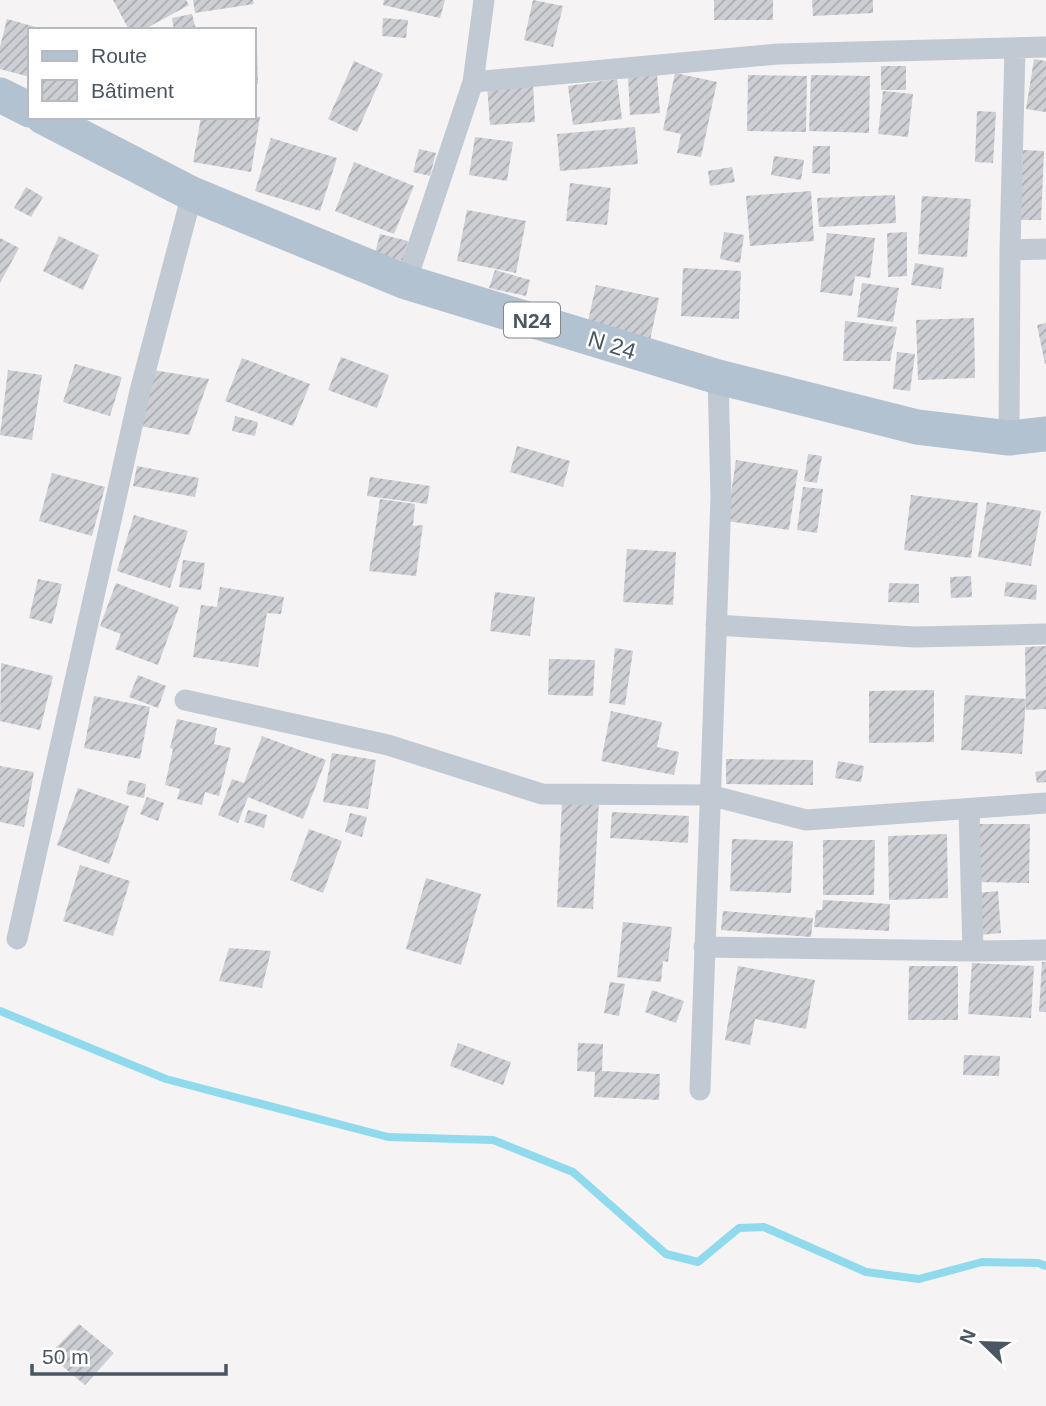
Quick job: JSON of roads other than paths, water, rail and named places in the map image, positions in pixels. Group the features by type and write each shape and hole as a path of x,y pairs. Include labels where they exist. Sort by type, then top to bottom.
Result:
{"main road":[{"path":"0,95 28,109"},
{"name":"N 24","path":"47,119 192,194 406,282 718,377 916,427 1009,438 1046,434"}],"street":[{"path":"406,282 473,82 484,0"},
{"path":"473,82 778,54 1046,47"},
{"path":"1009,438 1015,48"},
{"path":"18,939 140,391 192,194"},
{"path":"1010,250 1046,249"},
{"path":"700,1090 721,497 718,377"},
{"path":"716,625 915,637 1046,634"},
{"path":"186,700 388,745 542,794 709,795 807,820 1046,803"},
{"path":"969,809 973,951"},
{"path":"704,947 1046,950"}],"waterway":[{"path":"0,1011 166,1079 388,1137 493,1140 573,1172 666,1254 698,1262 739,1228 764,1227 866,1272 919,1279 982,1262 1038,1263 1046,1266"}]}
